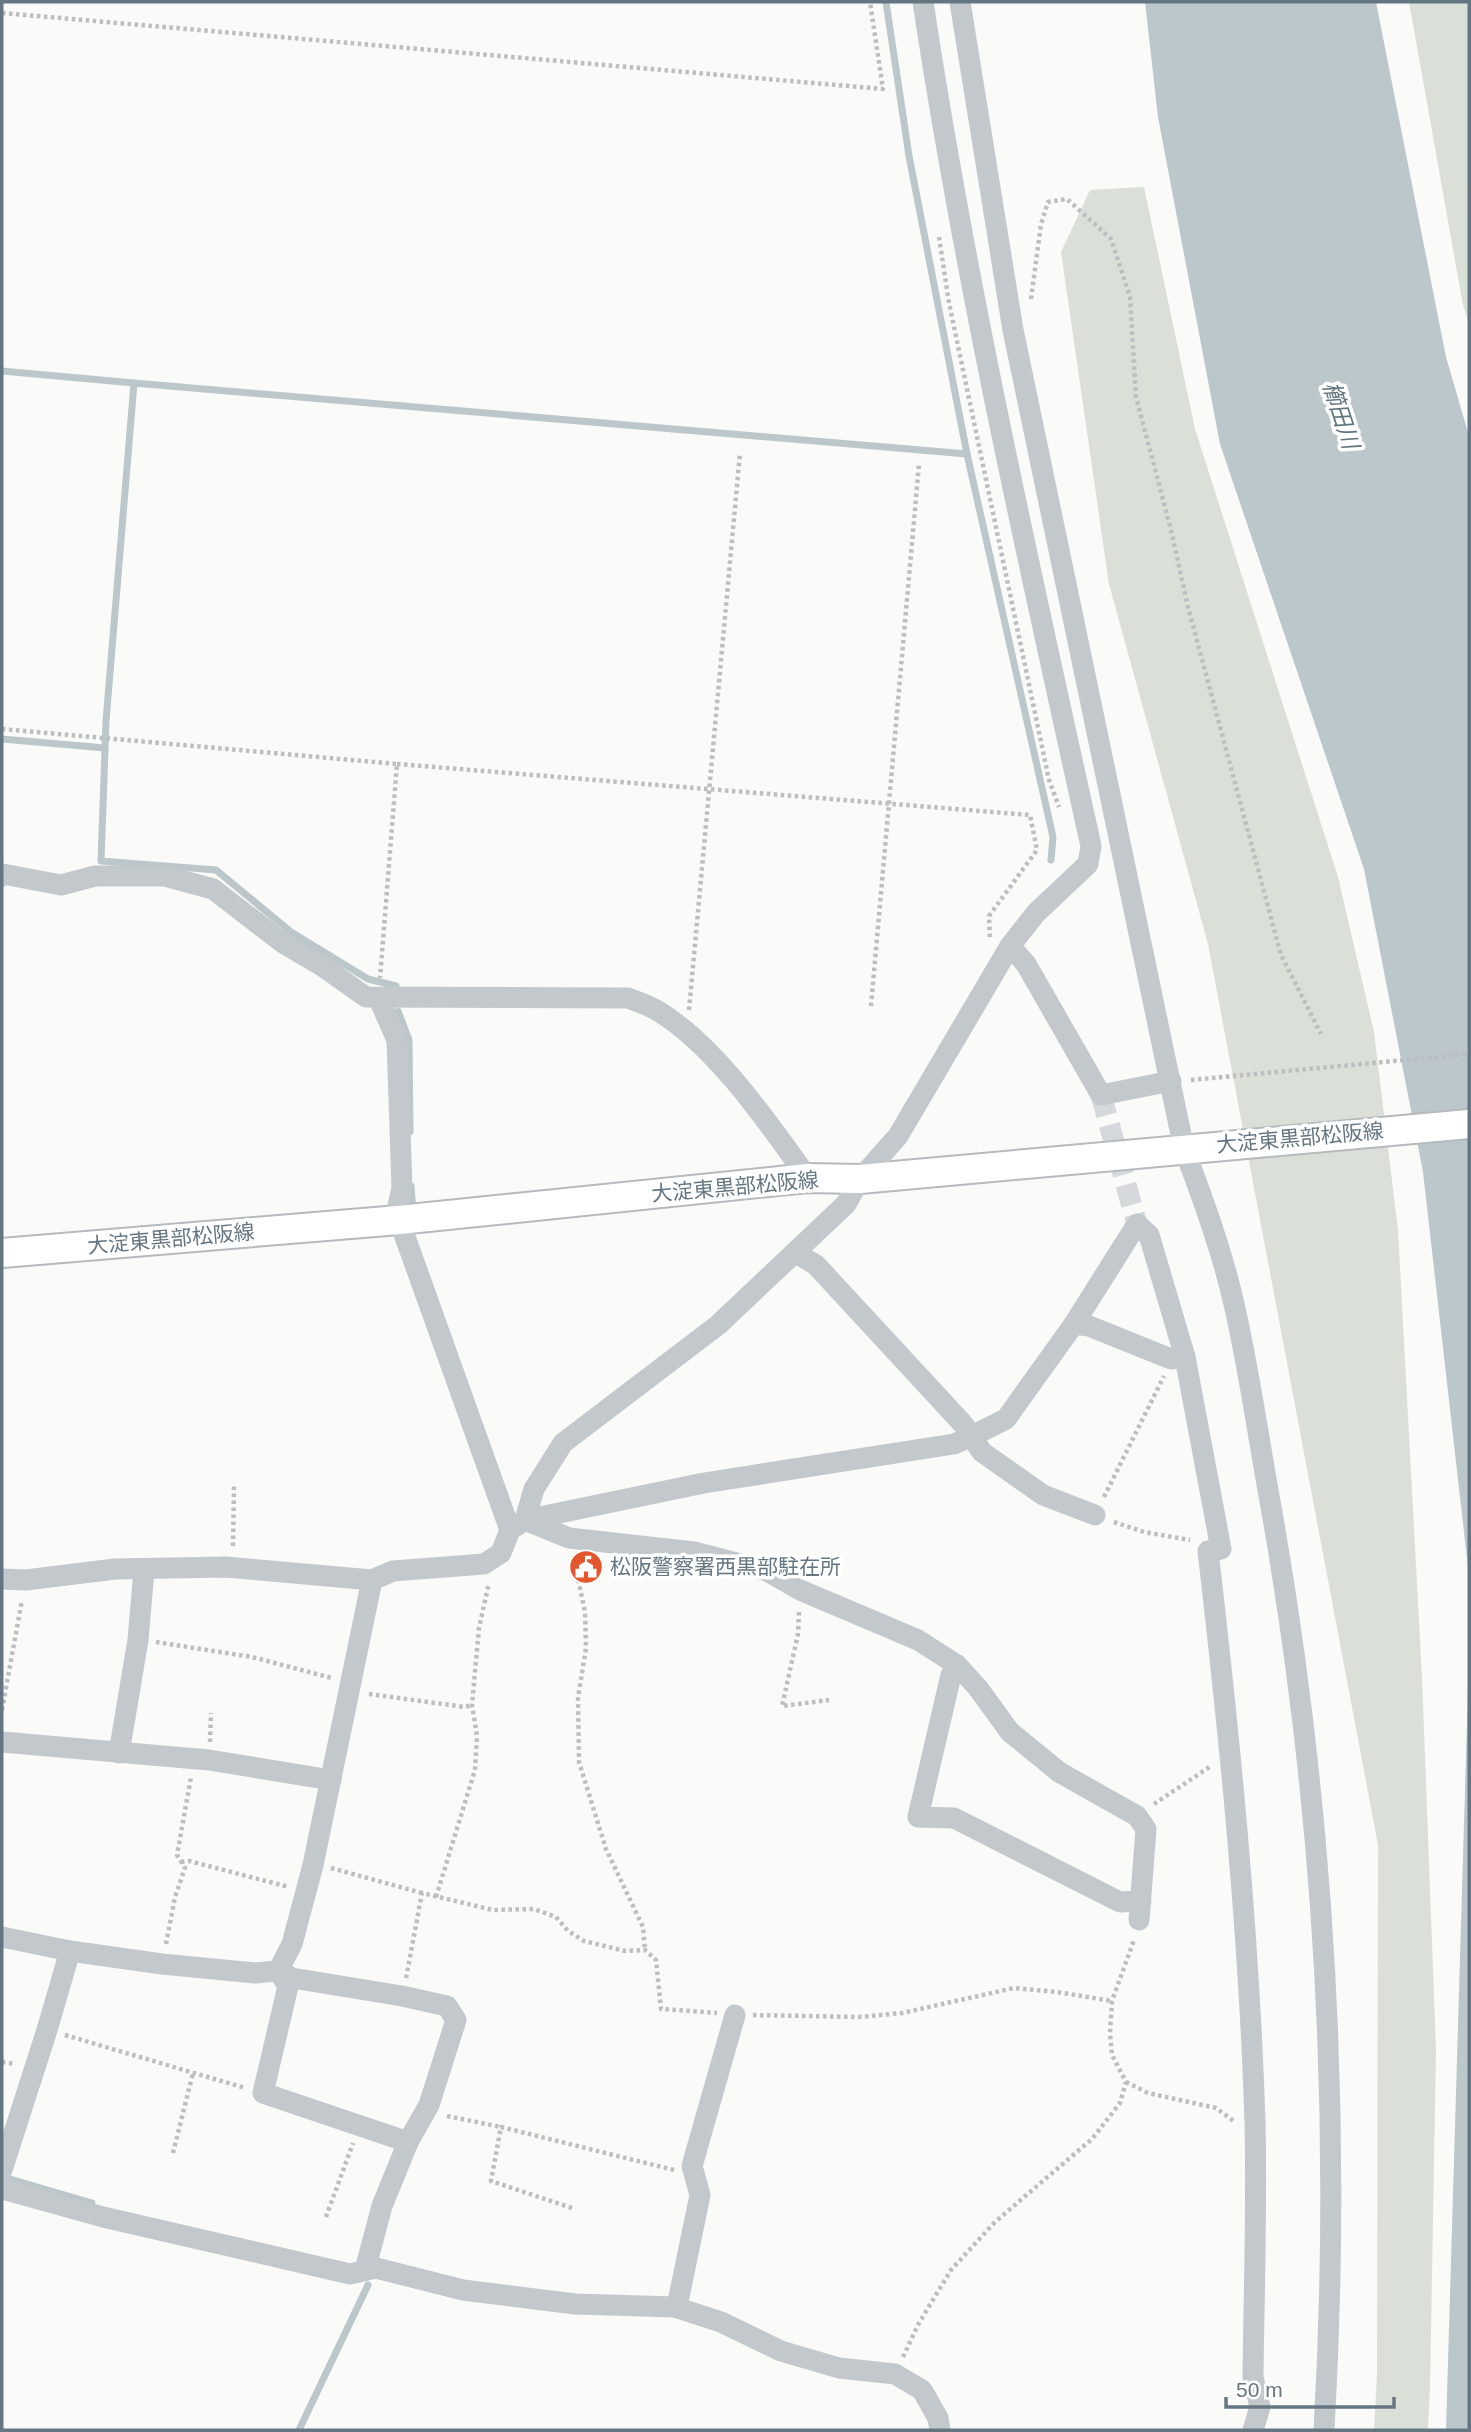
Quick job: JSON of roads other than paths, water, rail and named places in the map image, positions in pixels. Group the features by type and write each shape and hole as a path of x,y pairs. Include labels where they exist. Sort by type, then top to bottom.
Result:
{"main road":[{"name":"大淀東黒部松阪線","path":"2,1253 409,1219 808,1178 860,1179 1469,1124"}],"street":[{"path":"2,1579 26,1580 115,1569 226,1567 372,1580 393,1571 484,1564 501,1553 518,1525 534,1489 563,1443 718,1325 846,1204 860,1179 898,1136 1010,946 1036,914 1088,864 1091,845 975,309 923,2"},
{"path":"960,2 1013,330 1205,1206 1234,1304 1282,1567 1297,1675 1322,1923 1329,2049 1331,2183 1324,2429"},
{"path":"2,876 3,874 61,885 95,876 165,876 214,888 283,943 366,997 628,998 656,1010 687,1032 757,1107 808,1178"},
{"path":"1010,946 1026,964 1101,1095 1178,1081"},
{"path":"379,999 397,1040 402,1188 398,1206 409,1219 518,1525"},
{"path":"518,1525 704,1483 954,1444 972,1436 1006,1419 1074,1324 1137,1224 1149,1235 1221,1549 1208,1550 1231,1752 1246,1932 1255,2124 1254,2377 1260,2407 1253,2430"},
{"path":"796,1253 816,1265 963,1423 982,1452 1042,1494 1095,1515"},
{"path":"1074,1324 1088,1326 1178,1358"},
{"path":"518,1525 569,1538 694,1552 767,1571 800,1590 918,1640 957,1665 978,1688 1010,1732 1059,1772 1137,1816 1146,1829 1140,1910 954,1818 918,1817 951,1675 957,1665"},
{"path":"119,1753 138,1640 144,1570"},
{"path":"278,1971 292,1944 313,1865 372,1580"},
{"path":"2,1742 194,1759 331,1780"},
{"path":"2,1937 70,1951 162,1964 254,1973 278,1971 292,1978 447,2006 456,2020 429,2105 408,2142 382,2206 365,2270"},
{"path":"2,2170 70,1951"},
{"path":"278,1971 288,1986 263,2093 408,2142"},
{"path":"675,2307 701,2195 692,2166 735,2015"},
{"path":"2,2190 103,2217 350,2274 376,2268 463,2290 575,2304 675,2307 721,2322 781,2351 839,2368 895,2374 922,2390 939,2418 940,2430"}],"water":[{"name":"櫛田川","path":"1145,2 1376,2 1446,357 1469,436 1469,1576 1423,1172 1364,869 1220,444 1158,117"},
{"path":"1469,1655 1469,2430 1446,2430"}],"waterway":[{"path":"886,2 909,156 967,454 1053,837 1051,860"},
{"path":"2,371 134,383"},
{"path":"397,989 396,986 368,979 291,932 216,870 101,861 106,721 134,383 967,454"},
{"path":"2,739 105,748"},
{"path":"398,1011 409,1040 410,1132"},
{"path":"411,1186 413,1212"},
{"path":"2,2179 92,2203"},
{"path":"299,2430 368,2285"}],"tunnel":[{"path":"1101,1095 1137,1224"}],"place":[{"name":"松阪警察署西黒部駐在所","path":"586,1567"}]}
